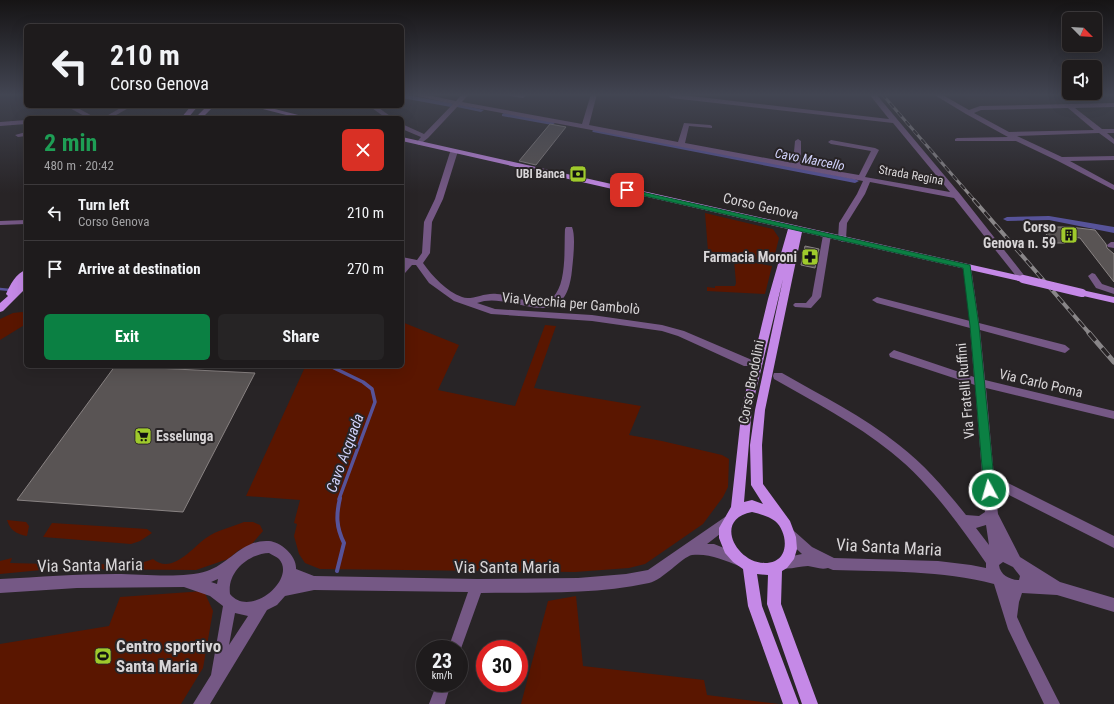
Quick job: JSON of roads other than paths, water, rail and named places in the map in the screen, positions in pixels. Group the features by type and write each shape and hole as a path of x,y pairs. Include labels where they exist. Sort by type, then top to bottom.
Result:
{"main road":[{"name":"Corso Genova","path":"404,139 1114,300"},
{"path":"766,221 792,243 823,234"},
{"name":"Corso Brodolini","path":"782,520 768,510 752,506 737,510 747,406 796,228"},
{"name":"Corso Brodolini","path":"790,535 782,520 757,485 756,445 760,410 792,243"},
{"path":"0,309 22,284"},
{"path":"737,510 725,523 724,532 726,542 732,552 745,563 762,569 779,565"},
{"path":"790,535 791,550 779,565 774,604 810,704"},
{"path":"745,563 755,606 791,704"}],"street":[{"path":"404,127 426,137"},
{"path":"419,143 436,127"},
{"name":"Strada Regina","path":"590,127 957,196"},
{"path":"681,144 685,127"},
{"path":"899,127 957,196 1023,279"},
{"path":"994,127 1061,159 1113,187"},
{"path":"1095,127 1114,142"},
{"path":"1007,134 1114,131"},
{"path":"18,135 24,134"},
{"path":"957,140 1018,139"},
{"path":"797,166 798,141"},
{"name":"Strada Regina","path":"831,142 870,147 875,150 864,179"},
{"path":"410,262 426,253 428,222 439,198 454,151"},
{"path":"1061,159 1114,158"},
{"path":"842,238 843,223 861,194 864,179"},
{"path":"0,223 24,222"},
{"path":"467,303 491,296 534,305 546,305 555,302 563,292 566,278 569,229"},
{"path":"798,305 808,306 816,297 823,234"},
{"name":"Via Vecchia per Gambolò","path":"410,262 432,281 457,299 494,312 592,318 662,328 681,333 748,363"},
{"name":"Via Fratelli Ruffini","path":"967,266 975,326 996,566 1010,620 1052,704"},
{"path":"1092,276 1099,286 1114,290"},
{"path":"877,300 1065,349"},
{"name":"Via Carlo Poma","path":"894,354 980,383 1114,415"},
{"path":"778,376 872,431 900,453 929,480 963,520 1010,586 1057,588 1114,605"},
{"path":"988,479 1114,542"},
{"path":"963,520 975,523 982,521 992,513"},
{"name":"Via Fratelli Ruffini","path":"992,513 1027,578 1026,583 1020,587"},
{"name":"Via Santa Maria","path":"283,590 314,583 477,586 578,585 626,581 651,576 691,549 725,523"},
{"name":"Via Santa Maria","path":"790,535 807,551 833,564 938,567 971,571 996,566"},
{"name":"Via Santa Maria","path":"0,586 77,581 180,581 206,578 220,572 245,554 257,548 270,546 281,550 287,556 290,564 290,573 283,590 274,599 262,606 250,609 239,609 214,590 180,581"},
{"path":"691,549 714,550 745,563"},
{"path":"996,566 1008,557 1057,588"},
{"path":"779,565 808,560 833,564"},
{"name":"Via Santa Maria","path":"228,602 223,591 224,582 227,572 234,563"},
{"name":"Via Santa Maria","path":"290,573 314,583"},
{"path":"459,640 477,586"},
{"path":"1010,620 1012,602 1020,587"},
{"path":"214,682 228,602"},
{"path":"201,704 262,606"},
{"path":"437,704 441,692"}],"waterway":[{"name":"Cavo Marcello","path":"595,131 855,181"},
{"name":"Cavo Marcello","path":"1007,219 1049,218 1114,230"},
{"name":"Cavo Acquada","path":"0,289 10,290"},
{"name":"Cavo Acquada","path":"334,368 363,382 372,389 375,402 339,499"},
{"name":"Cavo Acquada","path":"337,571 344,543 339,532 338,521 340,498"}],"railway":[{"path":"911,127 975,201"},
{"path":"974,200 1090,334"},
{"path":"1089,333 1114,362"}],"place":[{"name":"UBI Banca","path":"578,174"},
{"name":"Corso Genova n. 59","path":"1069,235"},
{"name":"Farmacia Moroni","path":"810,257"},
{"name":"Esselunga","path":"143,436"},
{"name":"Centro sportivo Santa Maria","path":"103,656"}]}
